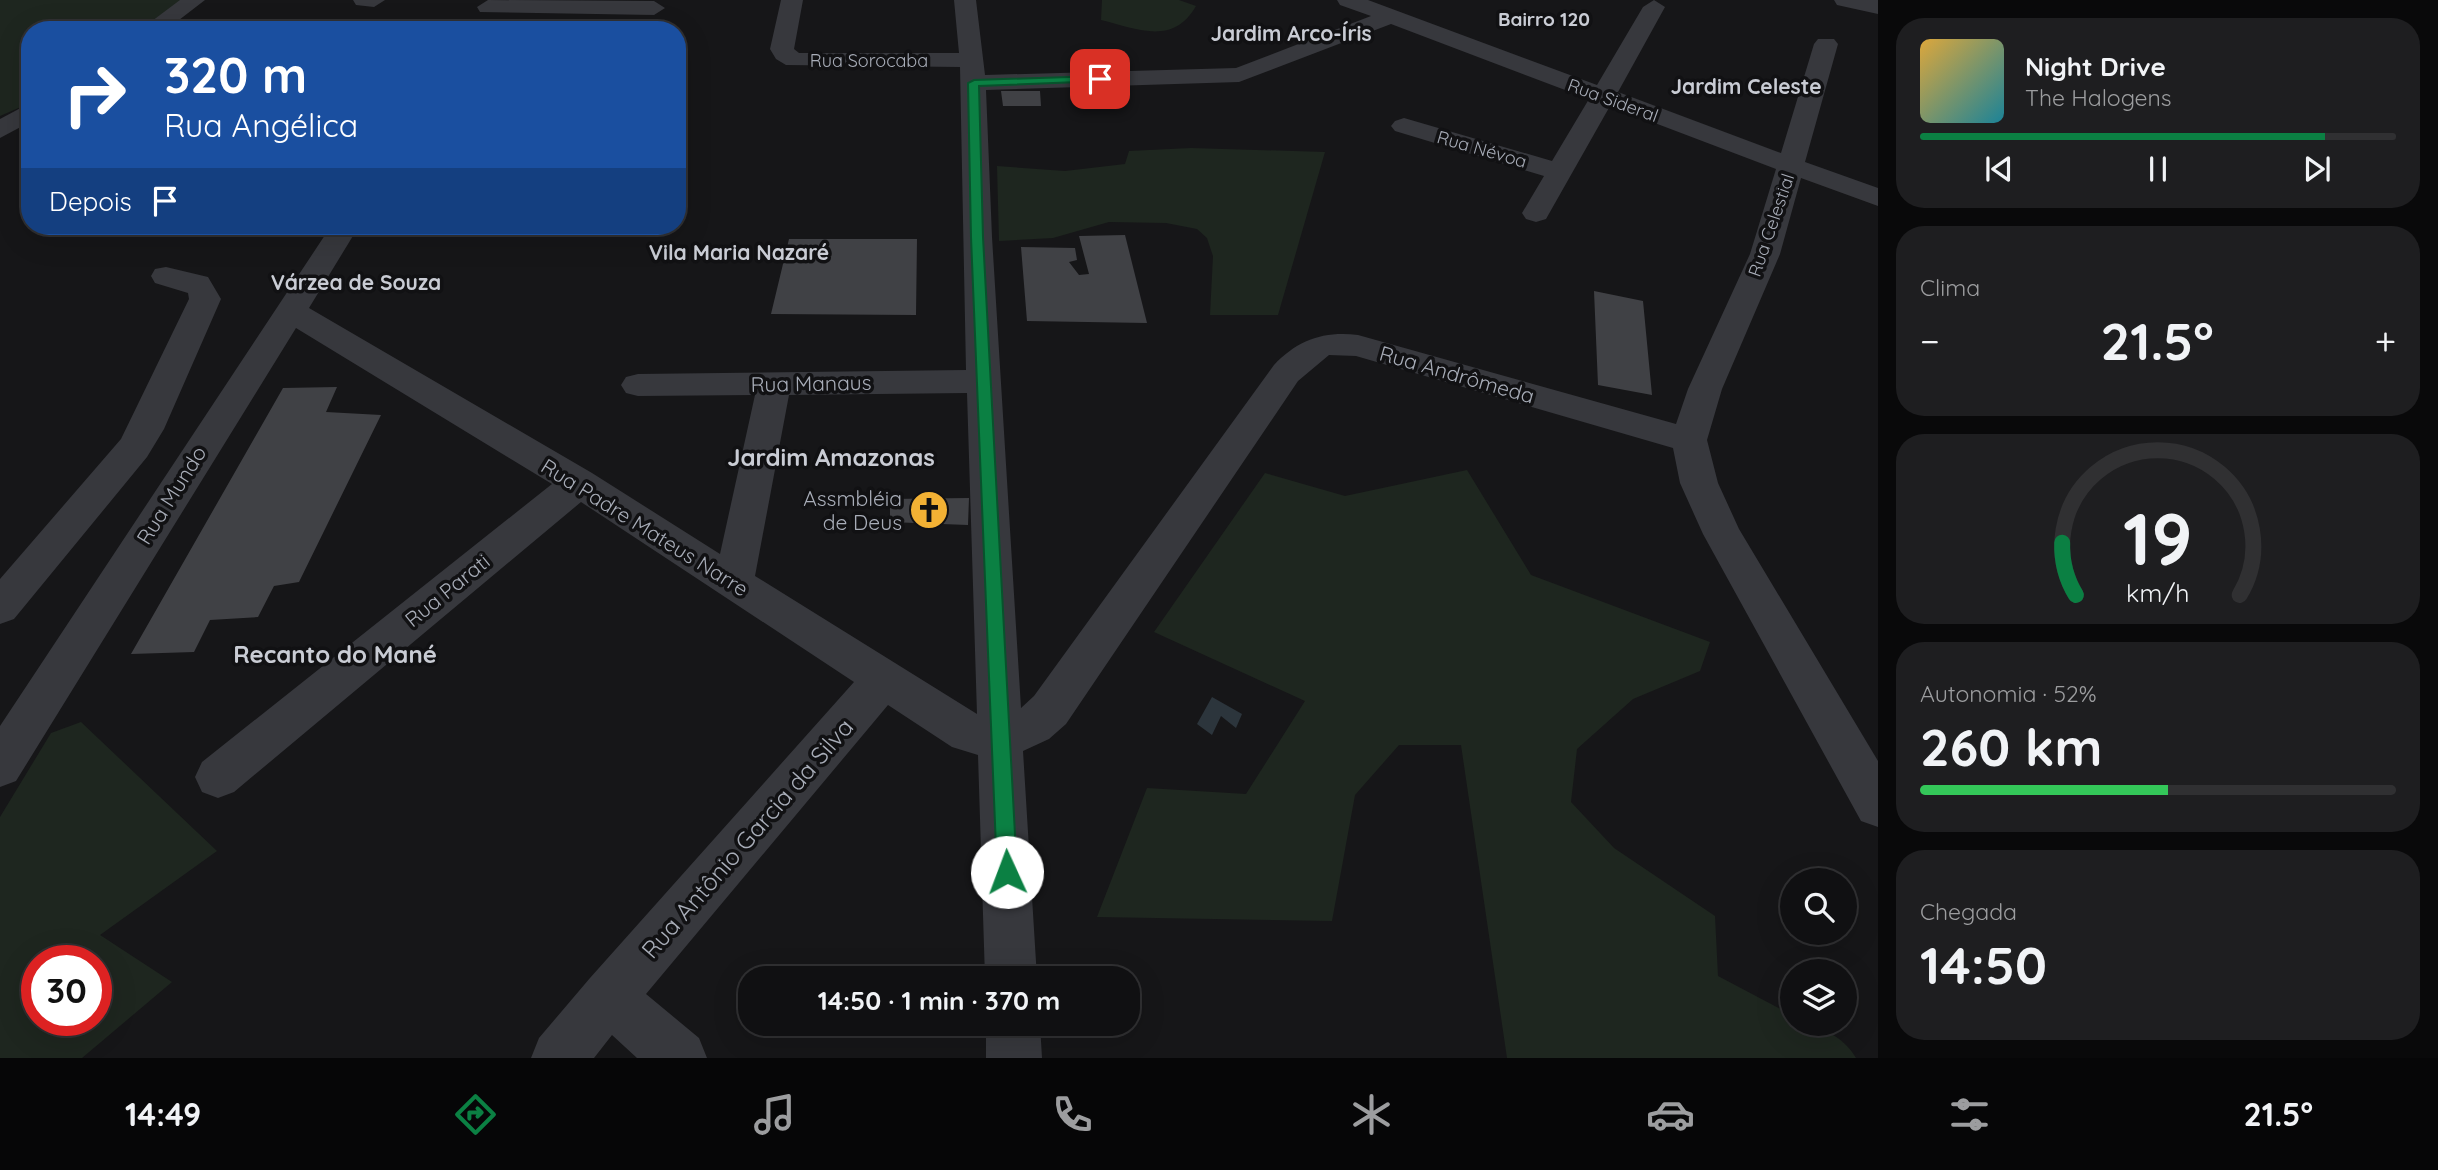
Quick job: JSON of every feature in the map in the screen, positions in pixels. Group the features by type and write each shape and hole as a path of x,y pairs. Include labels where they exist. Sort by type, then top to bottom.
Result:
{"street":[{"path":"164,21 194,0"},
{"path":"364,0 374,0"},
{"path":"792,0 818,0"},
{"name":"Rua Sorocaba","path":"792,0 782,49 784,54 794,60 972,71"},
{"path":"965,0 972,71 1011,966"},
{"path":"1845,0 1878,7"},
{"path":"479,21 490,3 656,4 649,21"},
{"path":"972,71 1239,75 1367,5"},
{"name":"Rua Sideral","path":"1367,5 1878,198"},
{"path":"1536,213 1654,7"},
{"name":"Rua Celestial","path":"1689,440 1704,389 1765,254 1826,44"},
{"path":"0,130 21,116"},
{"name":"Rua Névoa","path":"1404,125 1560,172"},
{"name":"Rua Mundo","path":"0,766 339,235"},
{"path":"0,607 120,468 146,429 205,299 205,290 199,284 166,276"},
{"name":"Rua Padre Mateus Narre","path":"289,310 579,483 968,733 1002,739"},
{"name":"Rua Andrômeda","path":"1002,739 1032,725 1050,710 1286,373 1298,360 1330,341 1358,346 1689,440"},
{"name":"Rua Manaus","path":"638,385 984,381"},
{"path":"734,583 774,384"},
{"path":"1689,440 1699,483 1722,534 1878,804"},
{"name":"Rua Parati","path":"218,777 579,483"},
{"name":"Rua Antônio Garcia da Silva","path":"559,1058 884,679"},
{"path":"609,997 679,1058"},
{"path":"1013,1036 1014,1058"}],"shaded area":[{"path":"0,0 186,0 173,21 21,21 21,107 0,116"},
{"path":"1102,0 1179,0 1196,6 1177,26 1154,31 1101,20"},
{"path":"1191,148 1325,152 1278,315 1210,315 1213,256 1207,238 1197,229 1166,223 1109,222 1053,238 999,241 997,166 1065,171 1125,164 1129,151"},
{"path":"1467,470 1531,575 1710,642 1700,671 1633,699 1577,749 1571,802 1614,848 1715,916 1718,976 1780,1009 1780,1036 1834,1036 1844,1043 1856,1058 1507,1058 1461,745 1399,745 1355,795 1332,921 1097,917 1147,788 1246,794 1305,701 1154,632 1265,473 1345,496"},
{"path":"1212,697 1242,714 1236,728 1221,716 1212,735 1197,724"},
{"path":"81,722 217,851 100,935 172,982 112,1033 112,945 21,945 21,1036 108,1036 82,1058 0,1058 0,817 51,733"}],"building":[{"path":"1001,91 1040,91 1041,106 1003,106"},
{"path":"1125,235 1147,323 1027,321 1021,247 1075,248 1077,260 1069,262 1079,275 1089,274 1079,236"},
{"path":"789,239 917,239 916,315 771,314"},
{"path":"1594,291 1643,301 1652,395 1598,385"},
{"path":"337,387 326,412 381,415 299,582 274,586 258,617 210,620 194,652 131,654 283,388"},
{"name":"Assmbléia de Deus","path":"969,498 968,525 890,522 890,499"}],"place":[{"name":"Assmbléia de Deus","path":"929,510"}],"district":[{"name":"Bairro 120","path":"1544,19"},
{"name":"Jardim Arco-Íris","path":"1291,33"},
{"name":"Jardim Celeste","path":"1746,86"},
{"name":"Vila Maria Nazaré","path":"739,252"},
{"name":"Várzea de Souza","path":"356,282"},
{"name":"Jardim Amazonas","path":"831,457"},
{"name":"Recanto do Mané","path":"335,654"}],"route":[{"path":"1007,872 977,237 974,83 1100,79"}]}
